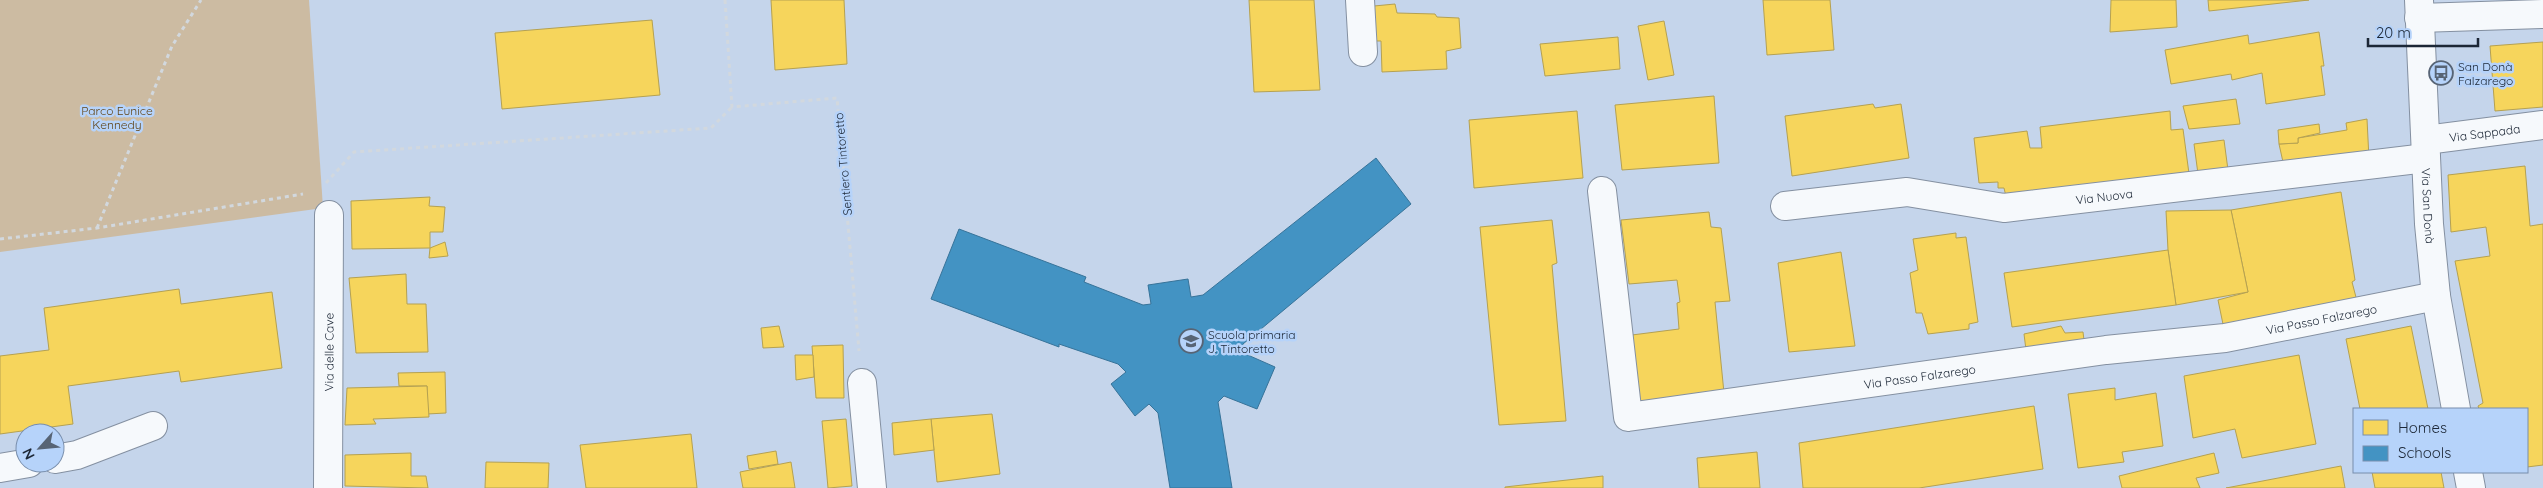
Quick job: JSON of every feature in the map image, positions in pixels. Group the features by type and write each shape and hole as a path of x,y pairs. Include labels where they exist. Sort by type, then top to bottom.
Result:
{"street":[{"path":"1360,0 1363,52"},
{"path":"2419,9 2543,14"},
{"name":"Via San Donà","path":"2419,9 2436,296 2456,408"},
{"name":"Via Sappada","path":"2426,149 2543,125"},
{"name":"Via Nuova","path":"1785,206 1907,192 2004,208 2426,149"},
{"name":"Via Passo Falzarego","path":"1602,191 1628,417 2106,350 2225,338 2436,296"},
{"name":"Via delle Cave","path":"328,488 329,215"},
{"path":"862,383 872,488"},
{"path":"65,458 77,456 153,426"},
{"path":"0,468 15,465"},
{"path":"2468,473 2471,488"}],"path":[{"path":"97,228 172,46 201,0"},
{"path":"323,185 354,152 710,128 732,107 725,0"},
{"name":"Sentiero Tintoretto","path":"732,107 837,98 862,383"},
{"path":"0,239 97,228 307,193"}],"green space":[{"name":"Parco Eunice Kennedy","path":"0,0 309,0 323,208 0,252"}],"building: Homes":[{"path":"771,0 844,0 847,64 775,70"},
{"path":"1249,0 1314,0 1320,90 1254,92"},
{"path":"1763,0 1830,0 1834,50 1767,55"},
{"path":"2111,0 2176,0 2177,27 2110,32"},
{"path":"2208,0 2309,0 2209,11"},
{"path":"1395,4 1397,13 1435,14 1437,17 1459,18 1461,48 1446,51 1447,69 1382,72 1381,41 1374,41 1374,6"},
{"path":"652,20 660,95 502,109 495,33"},
{"path":"1664,21 1674,75 1648,80 1638,26"},
{"path":"2319,32 2324,66 2321,66 2325,95 2266,104 2262,73 2232,80 2231,74 2171,84 2165,50 2248,35 2249,44"},
{"path":"1618,37 1620,69 1545,76 1540,44"},
{"path":"2543,42 2543,107 2495,111 2490,46"},
{"path":"1714,96 1719,163 1622,170 1615,105"},
{"path":"2236,99 2240,124 2189,129 2183,106"},
{"path":"1873,104 1875,108 1901,104 1909,158 1792,176 1785,116"},
{"path":"1577,111 1583,178 1474,188 1469,120"},
{"path":"2170,111 2171,130 2183,129 2190,181 2008,205 2004,188 1998,188 1998,182 1979,183 1974,138 2027,131 2030,148 2042,148 2040,127"},
{"path":"2367,119 2369,159 2285,171 2279,144 2298,143 2298,138 2347,130 2346,123"},
{"path":"2319,124 2320,133 2298,138 2298,143 2279,144 2278,130"},
{"path":"2224,140 2228,170 2198,174 2194,144"},
{"path":"2525,166 2530,226 2543,224 2543,465 2528,467 2528,408 2479,408 2478,406 2483,403 2455,261 2490,256 2486,227 2451,232 2448,175"},
{"path":"2341,192 2355,280 2352,282 2357,301 2224,329 2218,300 2248,292 2231,210"},
{"path":"430,197 429,206 445,207 443,232 430,232 430,248 352,249 351,201"},
{"path":"2231,210 2248,292 2176,305 2168,250 2166,211"},
{"path":"1709,212 1711,227 1721,228 1730,301 1715,302 1724,393 1637,402 1632,335 1679,329 1677,303 1680,302 1677,280 1629,284 1621,220"},
{"path":"1552,220 1557,263 1552,265 1566,421 1499,425 1480,227"},
{"path":"1956,233 1956,238 1966,237 1978,322 1969,324 1969,329 1928,334 1922,313 1916,313 1910,273 1918,270 1913,239"},
{"path":"445,242 448,256 429,258 430,248"},
{"path":"2168,250 2176,305 2012,327 2004,273"},
{"path":"1841,252 1855,346 1789,352 1778,263"},
{"path":"406,274 407,304 426,304 428,352 356,353 349,278"},
{"path":"179,289 181,304 272,292 282,368 181,382 179,371 68,386 73,424 15,423 15,432 0,434 0,356 49,350 44,308"},
{"path":"779,326 784,347 763,348 761,328"},
{"path":"2061,326 2065,333 2083,332 2084,340 2026,350 2024,334"},
{"path":"2411,326 2428,408 2360,408 2346,339"},
{"path":"843,345 844,398 816,398 812,346"},
{"path":"795,355 813,355 814,377 796,380"},
{"path":"2299,355 2316,444 2242,458 2235,429 2193,438 2184,376"},
{"path":"445,372 446,413 427,414 427,386 399,386 398,373"},
{"path":"427,386 429,417 373,419 376,424 345,425 347,388"},
{"path":"2115,388 2115,400 2156,393 2163,446 2122,452 2124,462 2078,468 2068,394"},
{"path":"2034,406 2043,469 1919,488 1803,488 1799,443"},
{"path":"992,414 1000,474 937,482 931,419"},
{"path":"846,419 852,486 828,488 822,421"},
{"path":"931,419 934,450 894,455 892,423"},
{"path":"691,434 697,488 586,488 580,445"},
{"path":"776,451 778,464 749,469 747,456"},
{"path":"1757,452 1760,488 1699,488 1697,458"},
{"path":"411,453 411,476 426,476 428,488 345,486 345,455"},
{"path":"2214,453 2219,473 2196,478 2200,488 2122,488 2119,476"},
{"path":"486,462 549,463 548,488 485,488"},
{"path":"791,462 795,488 743,488 740,472"},
{"path":"2341,466 2345,488 2226,488"},
{"path":"2372,473 2441,473 2444,488 2375,488"},
{"path":"1603,476 1603,488 1505,488 1505,487"}],"building: Schools":[{"path":"1376,158 1411,204 1243,344 1241,352 1275,367 1257,409 1224,396 1218,402 1232,488 1170,488 1158,413 1149,404 1135,416 1111,384 1126,372 1118,364 1059,344 1059,347 931,299 959,229 1086,277 1084,282 1143,305 1151,304 1148,285 1188,279 1191,297 1203,295"}],"place":[{"name":"San Donà Falzarego","path":"2441,73"},
{"name":"Scuola primaria J. Tintoretto","path":"1191,341"}]}
